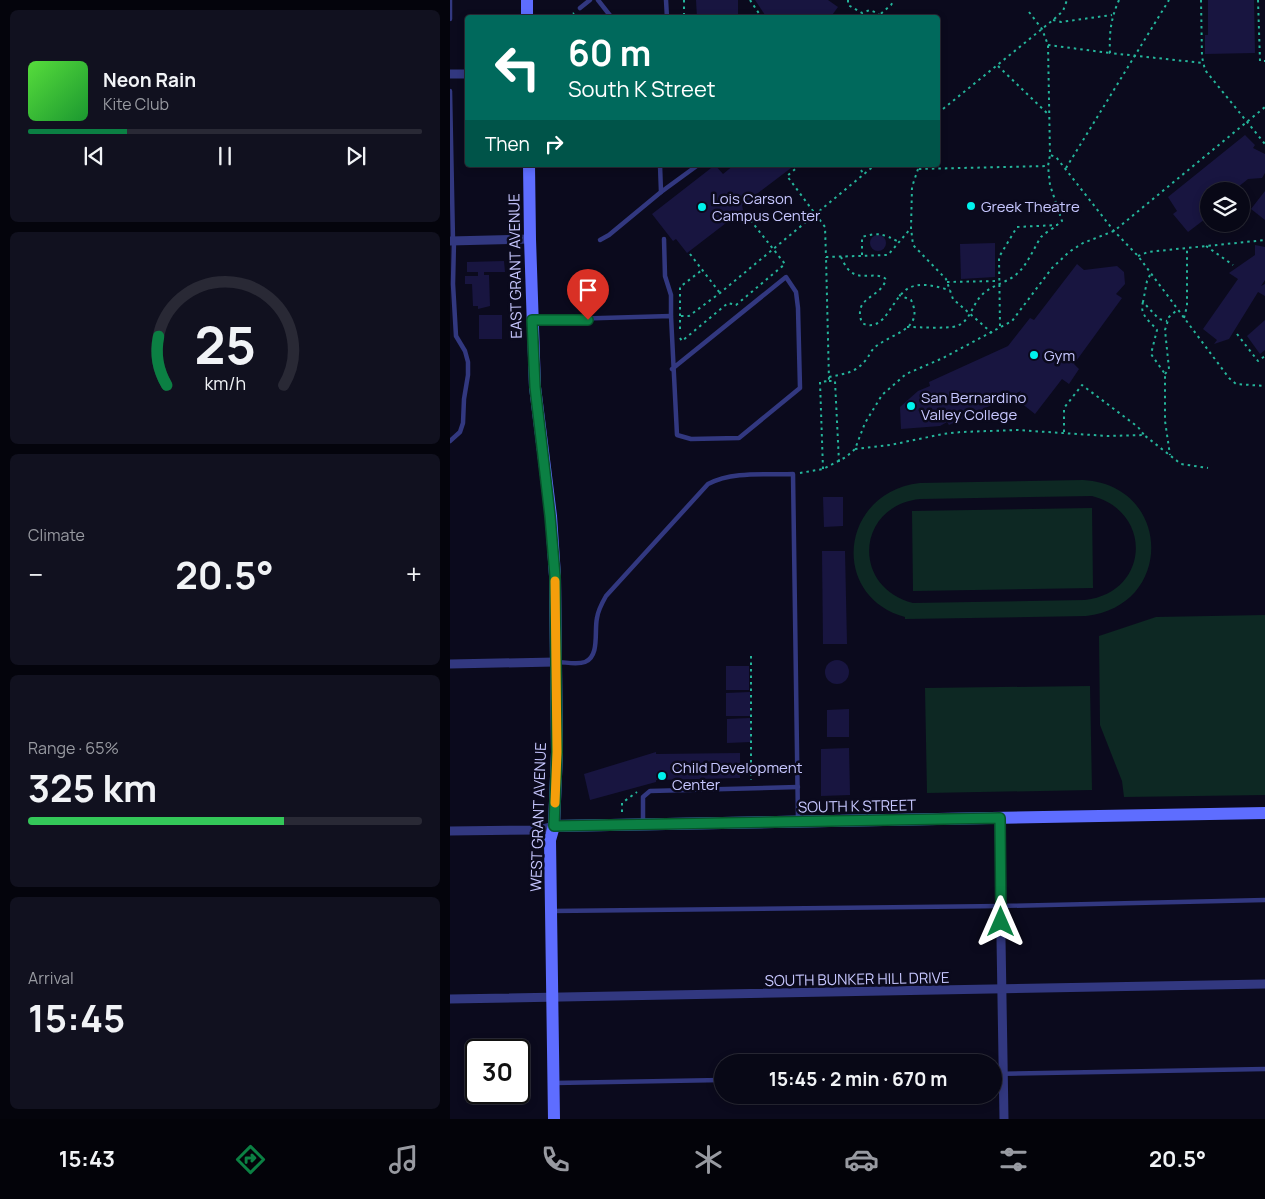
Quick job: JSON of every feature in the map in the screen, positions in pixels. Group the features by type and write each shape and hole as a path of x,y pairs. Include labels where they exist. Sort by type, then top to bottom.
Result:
{"street":[{"path":"527,0 527,15"},
{"path":"450,74 465,74"},
{"name":"EAST GRANT AVENUE","path":"530,167 530,239 535,387 550,516"},
{"path":"452,241 530,239"},
{"name":"WEST GRANT AVENUE","path":"550,516 555,576 557,752 554,826 550,840 554,1119"},
{"path":"450,664 555,662"},
{"name":"SOUTH K STREET","path":"450,832 538,830 554,826 643,826 1265,814"},
{"path":"1000,818 1004,1119"},
{"name":"SOUTH BUNKER HILL DRIVE","path":"450,999 1265,984"}],"lane":[{"path":"450,0 450,19"},
{"path":"580,8 590,0"},
{"path":"598,0 610,15"},
{"path":"666,0 667,15"},
{"path":"450,91 453,284 456,336 466,356 468,375 463,423 460,432 450,441"},
{"path":"660,167 661,192"},
{"path":"600,240 610,235 661,192 695,167"},
{"path":"664,239 665,276 671,294 672,368 677,435 691,439 739,438 800,388 796,292 786,277 672,368"},
{"path":"532,320 671,316"},
{"path":"555,662 580,662 586,661 592,656 596,641 597,616 606,596 708,484 720,478 732,476 793,474 798,823"},
{"path":"643,826 643,797 650,791 798,787"},
{"path":"551,911 1001,906 1265,900"},
{"path":"1003,1074 1265,1069"},
{"path":"553,1083 714,1080"}],"path":[{"path":"684,0 684,15"},
{"path":"750,0 760,15"},
{"path":"848,0 848,5 862,13 870,10 879,14 891,5 894,0"},
{"path":"940,111 1053,20 1063,11 1068,0"},
{"path":"1110,53 1109,33 1112,15 1119,0"},
{"path":"1066,169 1170,0"},
{"path":"1201,0 1203,63 1205,70 1265,144"},
{"path":"1258,0 1260,61 1265,61"},
{"path":"907,327 948,328 958,325 970,314 983,294 999,283 1013,277 1024,267 1042,236 1062,221 1050,185 1048,166 1050,155 1048,45 1042,29 1030,12"},
{"path":"1053,20 1061,22 1112,15"},
{"path":"1259,27 1265,27"},
{"path":"1048,45 1203,63"},
{"path":"998,66 1049,115"},
{"path":"793,474 823,469 839,462 855,449 865,423 882,395 906,374 943,358 992,333 1012,320 1052,268 1069,252 1084,242 1114,231 1265,107"},
{"path":"1050,155 1056,157 1114,231 1138,256 1150,275 1229,378 1236,384 1265,386"},
{"path":"992,333 953,299 947,282 913,245 911,228 912,187 918,169 1048,166"},
{"path":"798,167 787,176 814,214 826,227 829,381"},
{"path":"859,167 864,174"},
{"path":"680,316 689,316 720,293 873,167"},
{"path":"702,270 680,287 680,339 682,340 728,303 736,305 785,264 744,212"},
{"path":"1000,327 999,257 1017,227 1057,225"},
{"path":"826,257 888,255 911,228"},
{"path":"862,256 862,237 874,233 888,236 899,242"},
{"path":"1138,256 1148,252 1265,240"},
{"path":"1206,246 1233,265"},
{"path":"1184,319 1187,306 1187,248"},
{"path":"690,254 720,293"},
{"path":"841,257 850,271 858,276 882,276 886,279 884,286 863,302 859,314 862,323 869,326 876,325 882,320 899,295 911,287 925,284 950,290"},
{"path":"1150,275 1142,307 1143,314 1156,330 1152,354 1165,374 1165,421 1170,456"},
{"path":"947,282 999,283"},
{"path":"829,377 858,370 874,349 912,322 915,308 911,300 899,295"},
{"path":"1144,302 1159,318 1167,321"},
{"path":"1165,374 1169,369 1165,330 1167,321 1178,310"},
{"path":"1156,330 1165,330"},
{"path":"1237,334 1258,362 1265,356"},
{"path":"823,469 820,382 835,381 839,462"},
{"path":"1064,432 1064,408 1082,385 1138,427 1144,435 1181,464 1208,468"},
{"path":"855,449 890,445 961,432 1017,430 1107,436 1144,435"},
{"path":"746,780 753,780 751,656"},
{"path":"622,813 622,803 638,792"}],"green space":[{"path":"1083,480 1112,487 1134,502 1147,523 1151,546 1148,570 1136,591 1115,607 1086,616 905,619 905,617 881,606 864,588 855,568 854,546 860,524 873,505 893,490 920,483","holes":["1092,496 1112,505 1126,518 1134,534 1136,551 1132,568 1122,583 1106,594 1085,600 913,603 893,594 879,581 871,565 869,548 873,531 883,516 899,505 920,499"]},
{"path":"1092,508 1093,588 913,591 912,511"},
{"path":"1265,615 1265,795 1124,797 1122,781 1100,725 1099,636 1156,617"},
{"path":"1090,686 1092,790 927,793 925,688"}],"building":[{"path":"696,0 738,0 738,15 697,15"},
{"path":"755,0 828,0 838,7 832,15 765,15"},
{"path":"1208,0 1254,0 1255,53 1205,54 1205,35 1208,35"},
{"path":"1245,135 1255,145 1253,148 1265,154 1265,173 1262,178 1248,179 1244,182 1200,182 1200,223 1188,232 1173,214 1177,211 1168,197"},
{"name":"Lois Carson Campus Center","path":"712,167 717,167 723,174 732,167 792,167 742,205 743,210 687,253 676,239 673,241 652,214"},
{"path":"1265,191 1265,220 1251,209"},
{"path":"878,235 886,243 878,251 870,243"},
{"path":"995,243 995,277 961,279 960,244"},
{"path":"1255,245 1265,247 1265,280 1261,286 1265,284 1265,296 1258,292 1229,339 1214,344 1217,340 1203,329 1238,279 1229,273 1255,255"},
{"path":"504,261 505,272 484,272 484,275 489,275 490,306 478,309 478,306 473,306 472,284 465,284 465,276 478,276 478,272 467,272 467,262"},
{"name":"Gym","path":"1077,264 1084,270 1117,266 1124,272 1125,284 1116,294 1122,298 1074,364 1079,369 1069,384 1062,379 1035,414 1016,399 1021,391 949,425 947,422 940,426 901,429 900,407 918,391 930,386 929,382 1008,346 1030,318 1034,320"},
{"path":"479,315 502,315 502,339 479,339"},
{"path":"1265,320 1265,350 1260,354 1247,336"},
{"path":"823,497 843,497 843,526 824,527"},
{"path":"822,551 845,551 847,644 823,644"},
{"path":"837,660 845,664 849,672 845,680 837,684 829,680 825,672 829,664"},
{"path":"726,666 749,666 749,690 726,690"},
{"path":"750,692 750,716 726,716 726,693"},
{"path":"849,709 849,737 827,737 827,710"},
{"path":"750,718 751,742 727,743 727,719"},
{"path":"849,748 850,795 821,796 821,749"},
{"name":"Child Development Center","path":"656,752 656,754 740,753 740,778 656,780 656,782 590,800 584,774"}],"slow traffic":[{"path":"555,581 557,752 555,803"}],"place":[{"name":"Greek Theatre","path":"971,206"},
{"name":"Lois Carson Campus Center","path":"702,207"},
{"name":"Gym","path":"1034,355"},
{"name":"San Bernardino Valley College","path":"911,406"},
{"name":"Child Development Center","path":"662,776"}],"route":[{"path":"588,320 532,320 535,387 555,576 557,752 554,826 779,824 1000,818 1001,922"}]}
